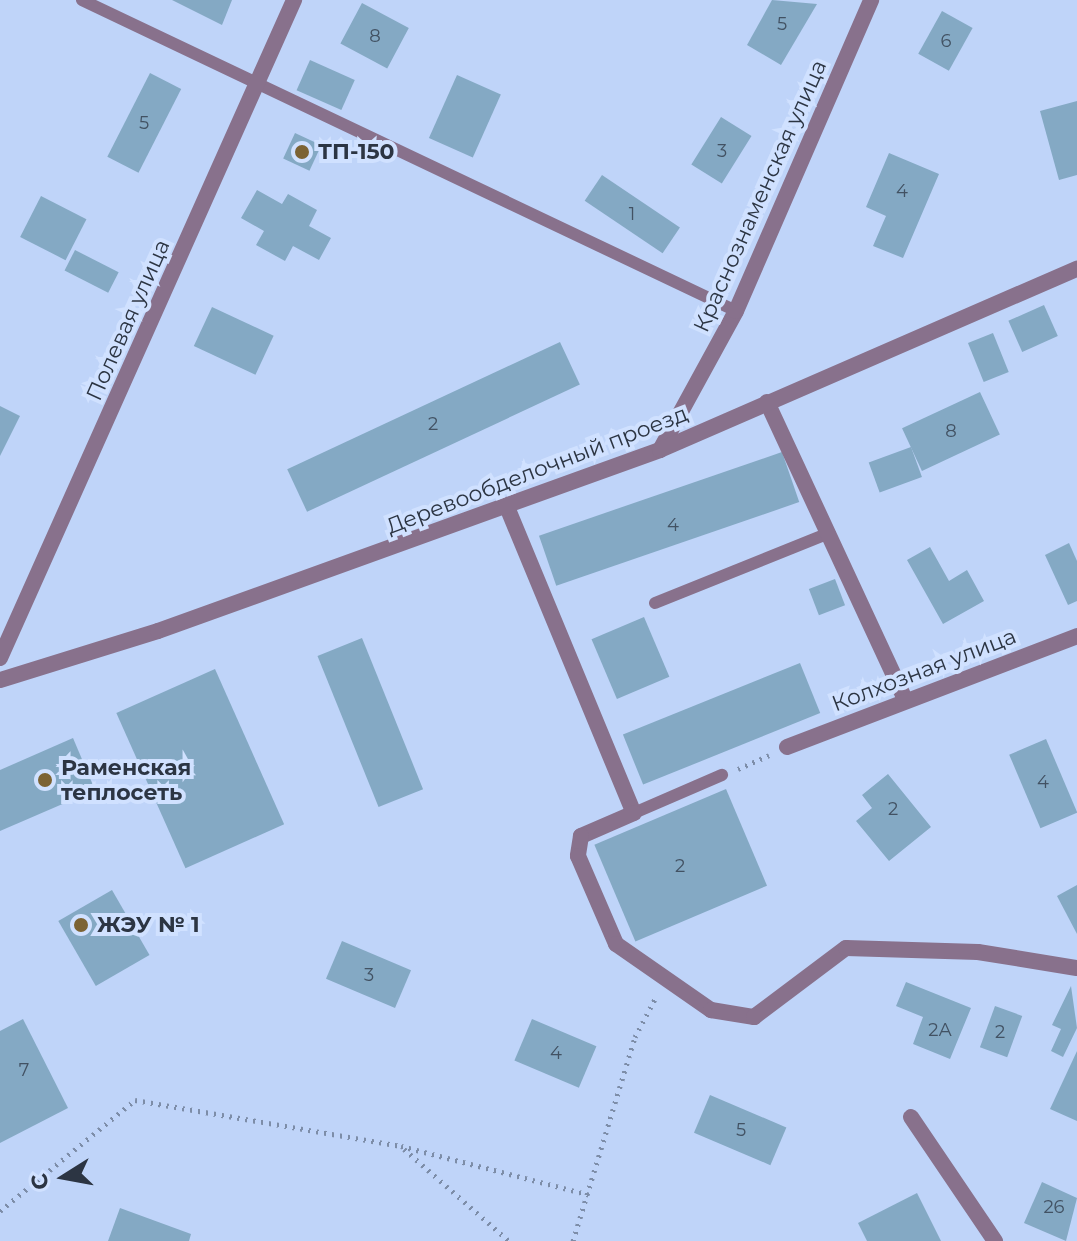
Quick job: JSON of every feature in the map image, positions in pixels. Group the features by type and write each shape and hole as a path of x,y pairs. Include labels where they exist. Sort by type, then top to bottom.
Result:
{"street":[{"name":"Полевая улица","path":"0,658 259,85 294,0"},
{"name":"Краснознаменская улица","path":"660,450 736,311 871,0"},
{"name":"Деревообделочный проезд","path":"0,680 507,507 660,450 1077,269"},
{"path":"767,402 905,699"},
{"path":"507,507 634,813 581,836 578,856 616,944 668,974 711,1010 754,1017 846,948 978,952 1077,968"},
{"name":"Колхозная улица","path":"787,747 905,699 1077,636"},
{"path":"911,1117 995,1241"}],"lane":[{"path":"82,0 736,311"},
{"path":"655,603 829,533"},
{"path":"634,813 722,775"}],"path":[{"path":"722,775 787,747"},
{"path":"573,1241 590,1195 635,1037 668,974"},
{"path":"0,1211 135,1100 401,1146 590,1195"},
{"path":"401,1146 509,1241"}],"building":[{"path":"172,0 232,0 222,25"},
{"path":"772,0 817,4 781,65 747,45"},
{"path":"362,3 409,28 387,68 340,44"},
{"path":"942,11 973,28 949,71 918,54"},
{"path":"310,60 355,80 341,110 297,90"},
{"path":"150,73 181,89 139,173 107,157"},
{"path":"457,75 501,95 473,158 429,138"},
{"path":"1077,101 1077,175 1059,180 1040,111"},
{"path":"721,117 752,136 722,184 691,164"},
{"name":"ТП-150","path":"295,133 321,145 309,171 283,158"},
{"path":"889,153 939,174 903,258 873,246 886,216 866,207"},
{"path":"602,175 680,228 663,253 585,201"},
{"path":"257,190 282,204 288,194 317,210 309,226 331,238 319,260 293,246 285,261 256,245 264,231 241,218"},
{"path":"41,196 86,219 66,260 20,237"},
{"path":"75,250 119,272 108,293 65,270"},
{"path":"1044,305 1058,336 1022,352 1008,321"},
{"path":"212,307 274,336 255,375 194,346"},
{"path":"993,333 1009,372 984,382 968,343"},
{"path":"560,342 580,385 307,512 287,469"},
{"path":"980,392 1000,435 922,471 902,428"},
{"path":"0,406 20,416 0,456"},
{"path":"911,447 922,477 880,492 869,462"},
{"path":"782,452 799,502 556,586 539,536"},
{"path":"1069,543 1077,561 1077,601 1068,605 1045,555"},
{"path":"930,547 949,581 967,570 984,601 943,624 907,560"},
{"path":"835,579 845,605 819,615 809,589"},
{"path":"644,617 669,677 617,699 592,639"},
{"path":"362,638 423,789 379,807 317,656"},
{"path":"800,663 820,713 643,785 623,735"},
{"path":"215,669 284,824 185,868 116,713"},
{"name":"Раменская теплосеть","path":"73,738 95,790 0,831 0,770"},
{"path":"1046,739 1077,813 1040,828 1009,755"},
{"path":"888,774 931,827 889,861 856,821 872,808 862,795"},
{"path":"726,789 767,886 635,942 594,845"},
{"path":"1077,885 1077,934 1057,896"},
{"path":"112,890 150,955 96,986 58,921"},
{"path":"342,941 411,970 395,1008 326,979"},
{"path":"906,982 971,1008 950,1059 913,1044 923,1017 896,1006"},
{"path":"1071,986 1077,1028 1063,1057 1051,1051 1061,1029 1052,1025"},
{"path":"995,1006 1022,1016 1007,1057 980,1047"},
{"path":"23,1019 68,1108 0,1143 0,1031"},
{"path":"532,1019 596,1046 579,1088 514,1060"},
{"path":"1077,1051 1077,1121 1050,1109"},
{"path":"710,1095 786,1127 770,1165 694,1133"},
{"path":"1042,1182 1077,1198 1066,1241 1024,1223"},
{"path":"917,1193 941,1241 867,1241 858,1223"},
{"path":"120,1208 191,1234 189,1241 108,1241"}],"place":[{"name":"ТП-150","path":"302,152"},
{"name":"Раменская теплосеть","path":"45,780"},
{"name":"ЖЭУ № 1","path":"81,925"}]}
